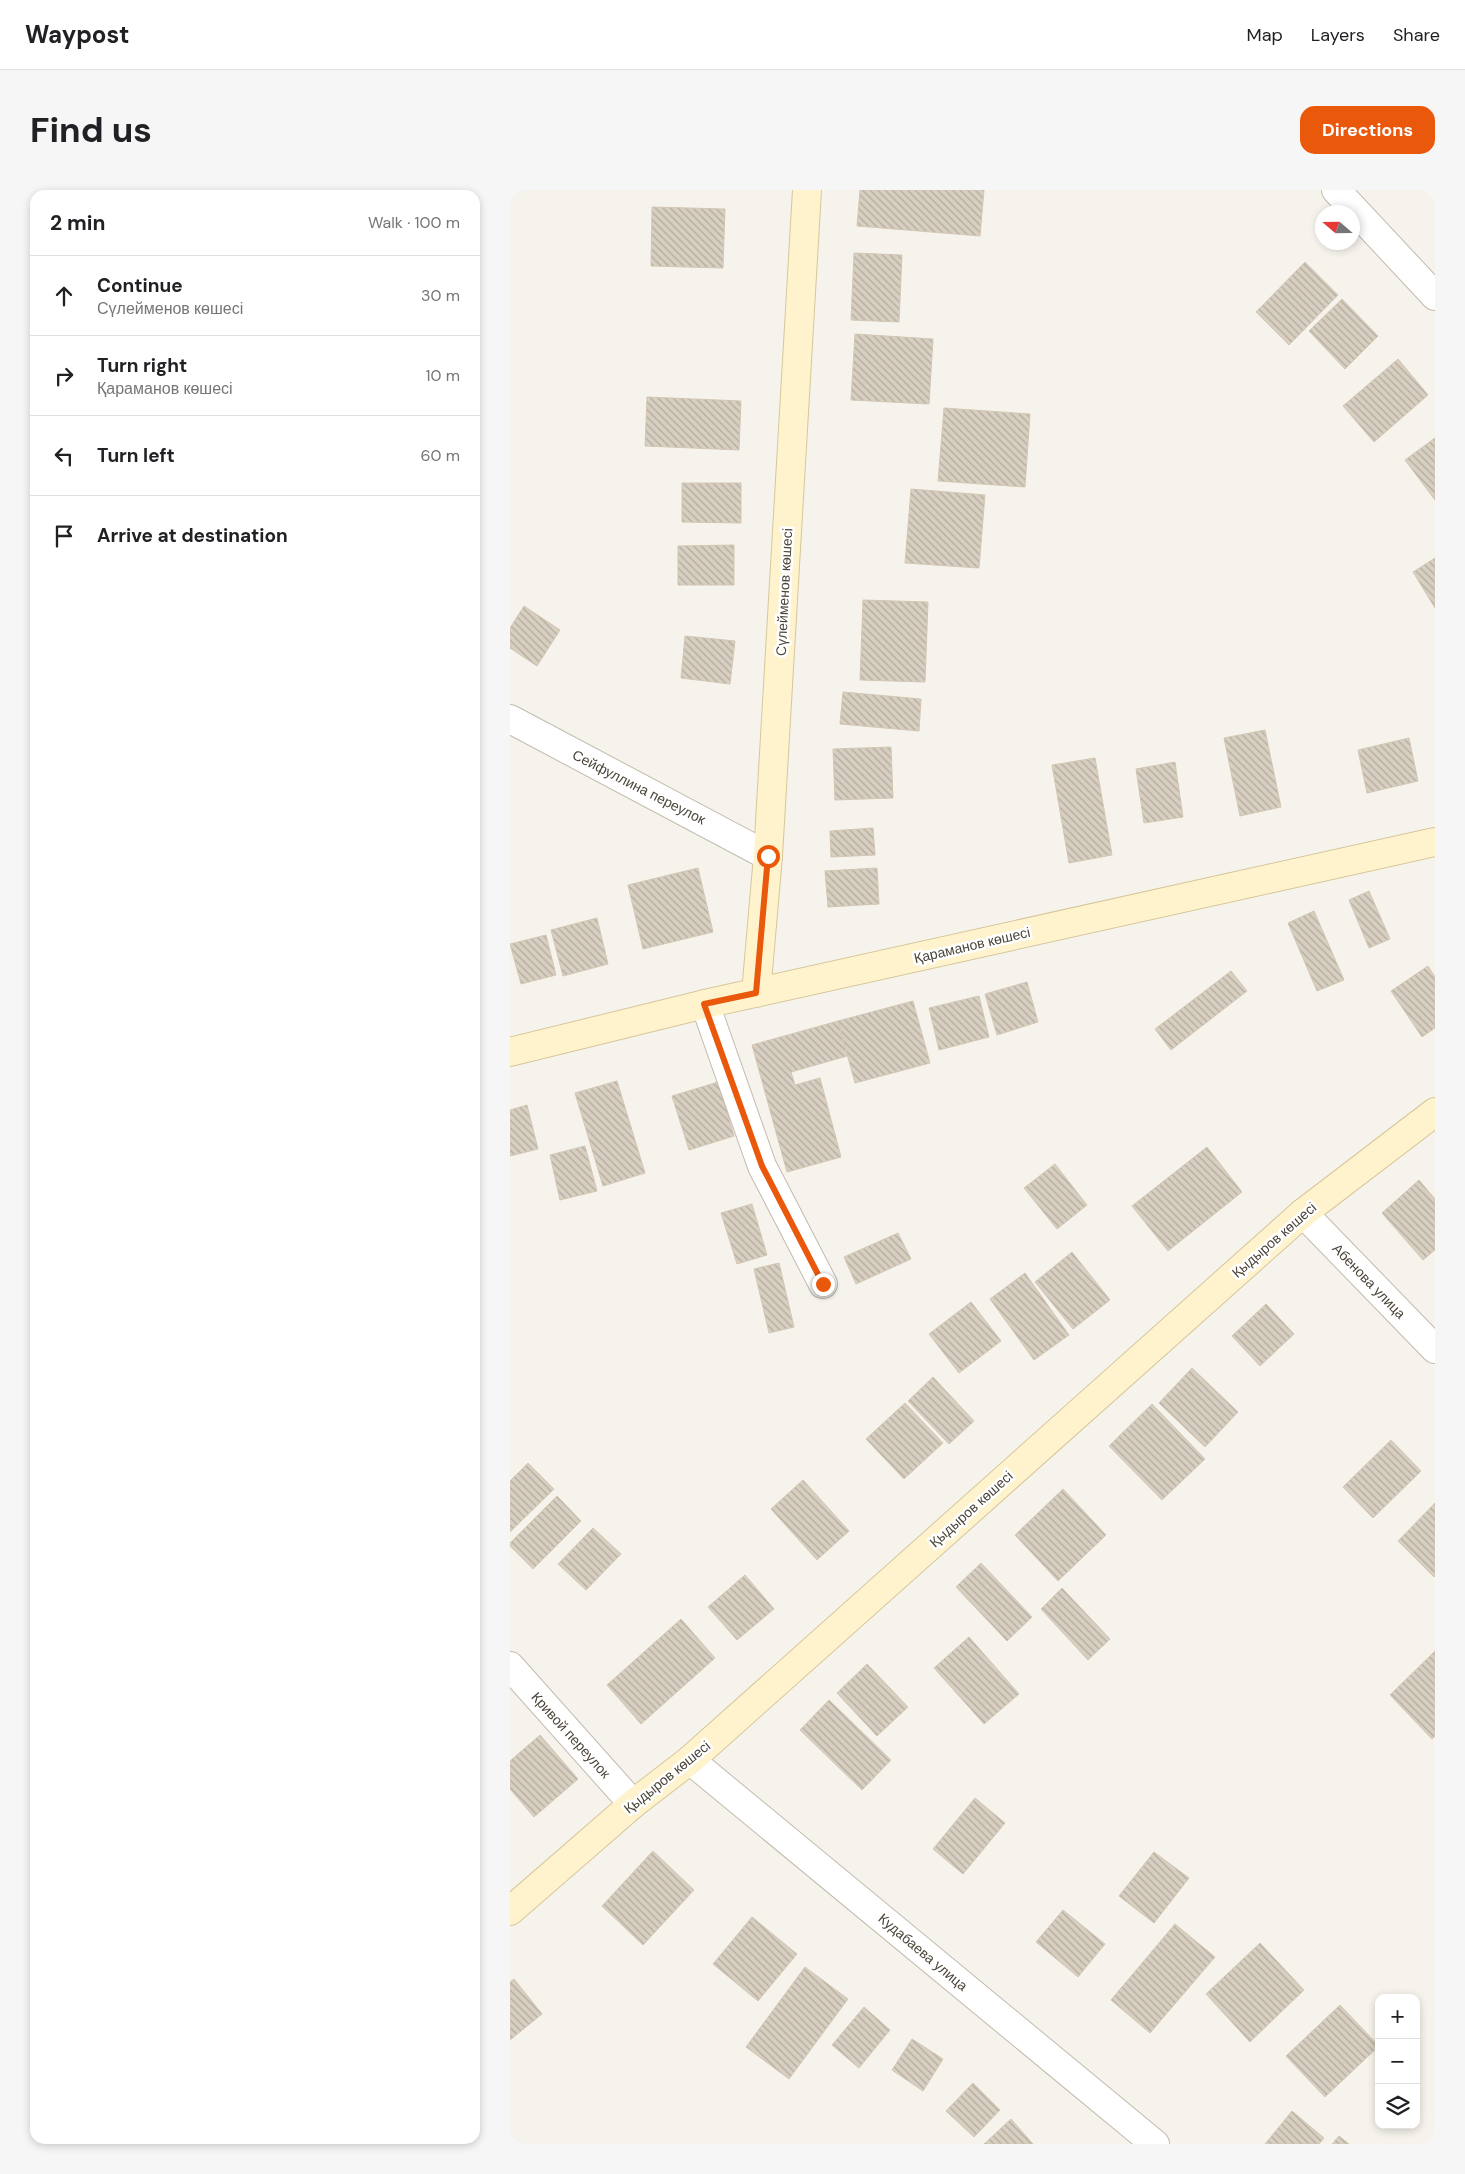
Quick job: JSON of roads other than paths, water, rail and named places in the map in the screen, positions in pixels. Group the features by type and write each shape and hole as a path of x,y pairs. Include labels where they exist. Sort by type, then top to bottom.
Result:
{"street":[{"name":"Сүлейменов көшесі","path":"756,993 768,856 807,190"},
{"path":"1336,190 1435,296"},
{"name":"Сейфуллина переулок","path":"510,719 768,856"},
{"name":"Қараманов көшесі","path":"510,1052 704,1004 1435,842"},
{"path":"704,1004 762,1166 823,1284"},
{"name":"Қыдыров көшесі","path":"510,1911 633,1804 690,1760 1303,1213 1435,1112"},
{"name":"Абенова улица","path":"1303,1213 1435,1350"},
{"name":"Кривой переулок","path":"510,1666 633,1804"},
{"name":"Кудабаева улица","path":"690,1760 1155,2144"}]}
